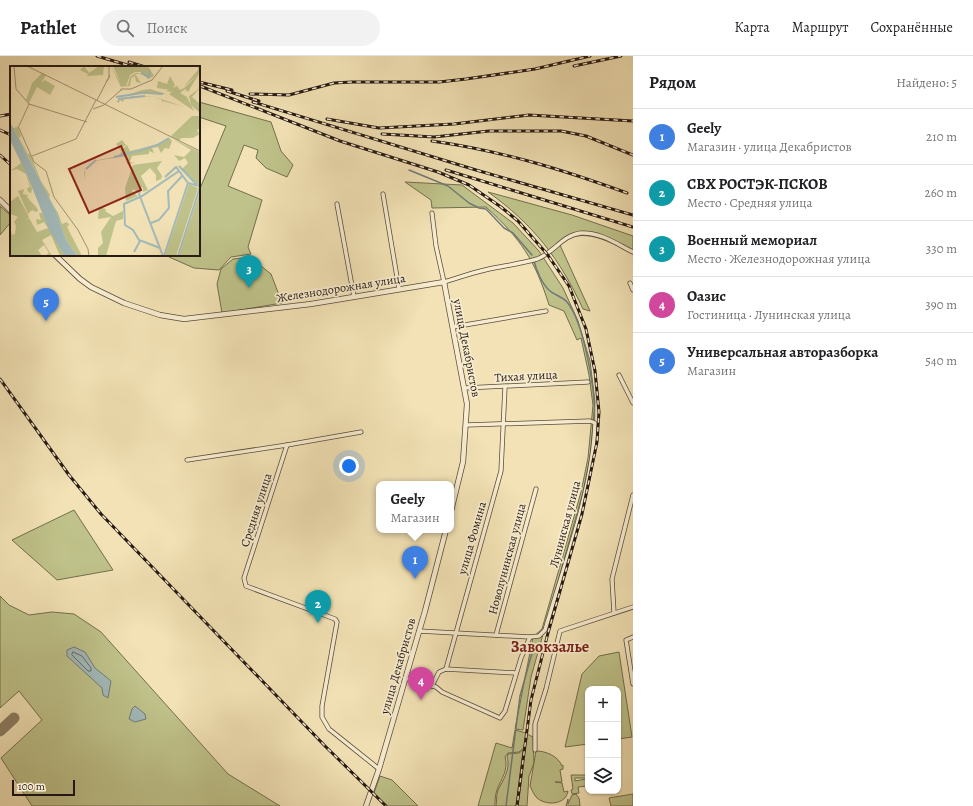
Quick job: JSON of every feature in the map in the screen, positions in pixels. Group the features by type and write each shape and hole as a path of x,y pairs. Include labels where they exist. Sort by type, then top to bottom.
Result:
{"street":[{"path":"383,194 399,289"},
{"path":"0,200 10,210"},
{"path":"337,204 354,296"},
{"name":"улица Декабристов","path":"432,213 436,246 465,388 467,425 462,466 454,499"},
{"name":"Железнодорожная улица","path":"56,256 80,279 103,293 160,315 184,319 311,304 444,282 484,270 538,258 547,254 568,237 580,234 592,233 604,237 633,252"},
{"path":"630,283 633,290"},
{"path":"453,327 546,311"},
{"path":"619,375 633,403"},
{"name":"Тихая улица","path":"465,388 588,382"},
{"name":"улица Фомина","path":"432,686 439,672 446,669 501,471 505,387"},
{"name":"Лунинская улица","path":"503,425 590,421 595,423 594,440 585,494 545,630 539,636 530,637"},
{"path":"467,425 503,425"},
{"path":"187,460 361,432"},
{"name":"Средняя улица","path":"287,444 244,578 246,586 335,618 337,622 322,706 322,717 329,730 379,769"},
{"name":"Новолунинская улица","path":"496,635 536,488"},
{"path":"614,613 612,579 633,495"},
{"name":"улица Декабристов","path":"366,806 379,769 419,631 445,533"},
{"path":"535,750 535,724 546,689 560,631 633,607"},
{"path":"405,678 432,686 500,718 505,711 516,673 530,637 419,631"},
{"path":"633,637 626,640 633,684"},
{"path":"446,669 516,673"}],"green space":[{"path":"200,102 271,122 281,151 293,165 287,177 266,168 256,158 258,150 244,145 228,186 262,200 248,247 251,254 231,257 219,270 194,268 169,256 200,256 200,189 226,126 200,117"},
{"path":"405,182 462,185 513,223 539,251 563,288 578,321 590,361 595,402 590,457 583,492 531,677 523,730 515,729 533,637 542,629 581,492 588,458 593,405 589,375 581,338 577,340 564,311 549,305 544,289 532,263 518,240 509,229 486,207 432,208 431,200"},
{"path":"488,192 572,215 633,236 633,254 606,241 587,236 577,236 568,239 560,245 590,311 583,309 565,274 544,244 519,217"},
{"path":"0,206 10,215 10,223 0,235"},
{"path":"250,257 271,274 282,303 222,313 217,284 221,269 233,259"},
{"path":"74,510 113,570 57,580 12,540"},
{"path":"0,596 9,605 29,615 52,612 74,614 101,632 228,774 280,806 32,806 1,758 42,720 19,691 0,708"},
{"path":"619,652 632,737 621,739 621,686 585,686 585,744 565,747 582,674 599,656"},
{"path":"515,730 526,733 524,748 519,752 508,753 505,757 506,766 496,792 495,806 478,806 496,743 512,748"},
{"path":"527,734 533,737 534,763 529,776 527,806 518,806"},
{"path":"523,750 516,806 496,806 497,792 508,766 508,754 519,753"},
{"path":"536,751 544,752 555,757 562,766 563,765 563,769 560,770 562,782 555,782 562,783 564,792 568,791 564,799 555,803 545,802 537,798 533,792 530,786"},
{"path":"571,775 585,775 585,778 575,778 575,781 585,779 585,786 578,787 579,793 572,794 571,790 573,789"},
{"path":"380,776 392,780 418,806 387,806 374,793"},
{"path":"576,794 579,798 580,806 566,806 568,799 568,804 572,795"},
{"path":"633,794 633,806 611,806 609,798"}],"water":[{"path":"74,647 85,652 95,668 111,681 108,698 103,695 102,688 67,656 67,650"},
{"path":"135,706 145,714 146,719 135,722 129,719 132,709"}],"waterway":[{"path":"409,170 448,186 469,203 479,208 486,209 504,228 513,233 532,255"},
{"path":"534,261 546,287 567,302 579,326 584,342 591,378 594,423"},
{"path":"506,806 520,696 532,653"}],"taxiway":[{"path":"0,731 14,718"}],"railway":[{"path":"97,56 131,66"},
{"path":"250,94 289,95 334,83 439,82 466,79 535,69 590,56"},
{"path":"574,66 621,56"},
{"path":"129,62 142,66"},
{"path":"200,82 232,90"},
{"path":"200,86 340,141 438,172 469,185 501,207 518,221 547,254 569,286 586,329 595,371 599,412 597,442 582,514 548,633 531,700 517,806"},
{"path":"227,91 259,101"},
{"path":"253,102 476,170 633,215"},
{"path":"0,116 10,114"},
{"path":"327,119 379,128 454,124 529,115 633,121"},
{"path":"0,130 10,135"},
{"path":"382,134 434,137 489,131 561,131 586,136 633,155"},
{"path":"432,141 483,150 531,162 579,176 627,193"},
{"path":"0,155 10,164"},
{"path":"446,170 633,227"},
{"path":"0,379 69,475 101,514 325,746 386,806"}],"place":[{"name":"Военный мемориал","path":"249,288"},
{"name":"Универсальная авторазборка","path":"46,321"},
{"name":"Geely","path":"415,579"},
{"name":"СВХ РОСТЭК-ПСКОВ","path":"318,623"},
{"name":"Оазис","path":"421,700"}],"district":[{"name":"Завокзалье","path":"550,646"}]}
